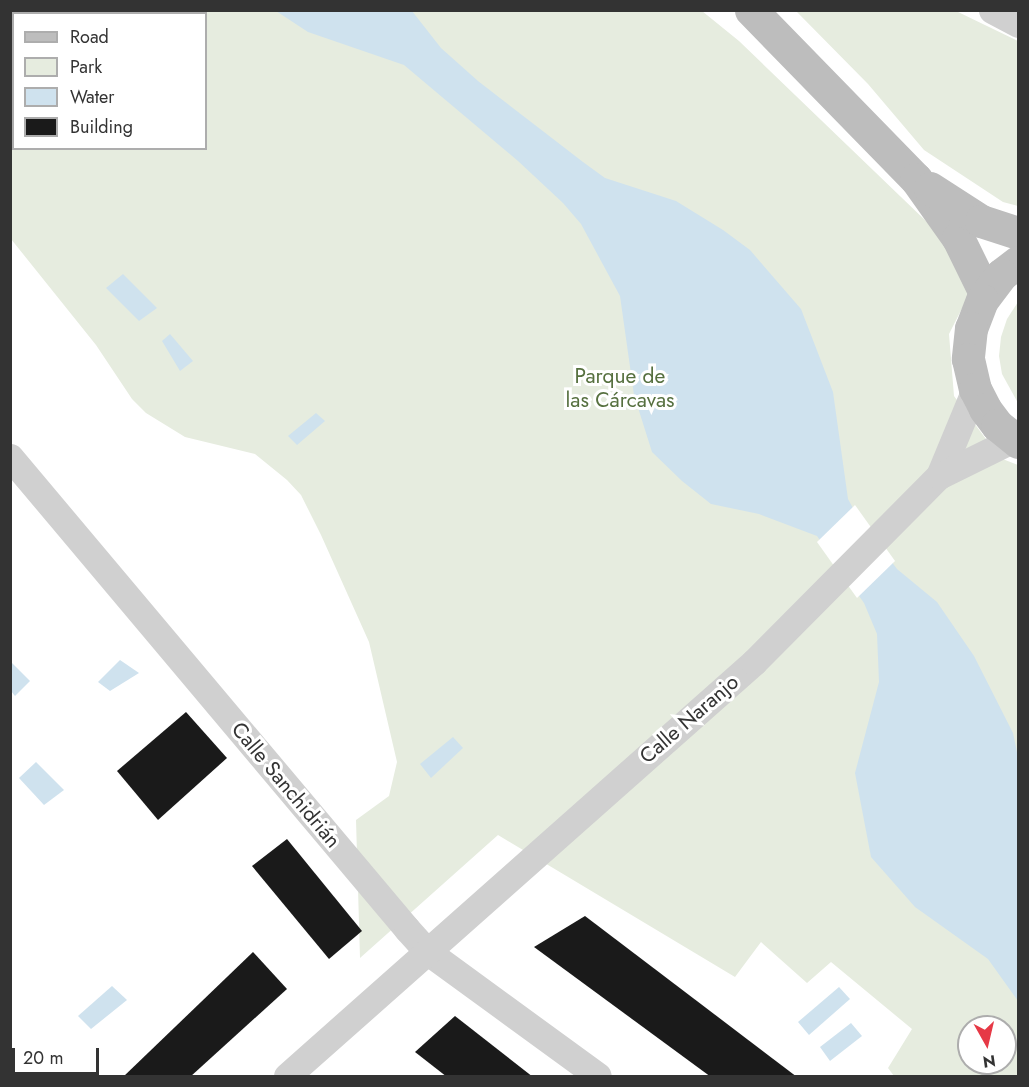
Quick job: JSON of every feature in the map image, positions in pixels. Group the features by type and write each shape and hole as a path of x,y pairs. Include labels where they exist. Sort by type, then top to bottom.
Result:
{"main road":[{"path":"752,10 916,179 958,238 985,293"},
{"path":"916,179 981,221 1018,233"},
{"path":"1016,441 997,425 975,389 968,359 971,328 985,293 1000,275 1018,262"}],"street":[{"path":"992,10 1018,24"},
{"name":"Calle Naranjo","path":"939,476 975,389"},
{"name":"Calle Naranjo","path":"287,1077 754,662 939,476 1016,441"},
{"name":"Calle Sanchidrián","path":"10,457 428,952 598,1077"}],"green space":[{"name":"Parque de las Cárcavas","path":"10,11 702,11 739,41 980,273 949,334 954,396 1000,458 1018,465 1018,1076 894,1076 888,1068 912,1029 831,962 807,983 761,942 735,977 498,835 360,958 356,820 389,796 397,762 369,642 301,495 287,480 255,454 185,437 146,413 132,399 96,345 11,239"},
{"path":"796,11 956,11 1018,41 1018,206 1003,202 924,150 868,84"},
{"path":"1018,302 1018,403 1002,374 999,356 1001,337 1007,319"}],"water":[{"path":"276,11 412,11 441,48 478,81 583,162 605,178 676,201 723,230 750,250 801,309 833,392 848,499 859,519 897,569 937,602 974,656 1013,733 1018,757 1018,1001 988,959 915,907 871,857 855,773 879,682 877,634 864,603 817,536 759,514 711,504 682,481 652,452 634,395 620,296 581,224 563,203 518,161 404,65 308,32"},
{"path":"123,274 157,308 139,321 106,288"},
{"path":"170,334 193,361 180,371 162,341"},
{"path":"316,413 325,421 297,445 288,436"},
{"path":"120,660 139,673 110,691 98,682"},
{"path":"10,661 30,681 15,696 11,691"},
{"path":"453,737 463,748 431,778 420,764"},
{"path":"36,762 64,790 44,805 19,778"},
{"path":"112,986 127,1000 91,1029 78,1016"},
{"path":"839,987 850,999 809,1035 798,1022"},
{"path":"851,1023 862,1036 830,1061 820,1047"}],"pier":[{"path":"855,505 895,561 857,598 817,542"}],"building":[{"path":"186,712 227,758 158,820 117,771"},
{"path":"287,839 362,931 329,959 252,866"},
{"path":"585,916 797,1077 711,1077 534,947"},
{"path":"253,952 287,989 190,1077 123,1077"},
{"path":"455,1016 533,1077 447,1077 415,1052"}]}
